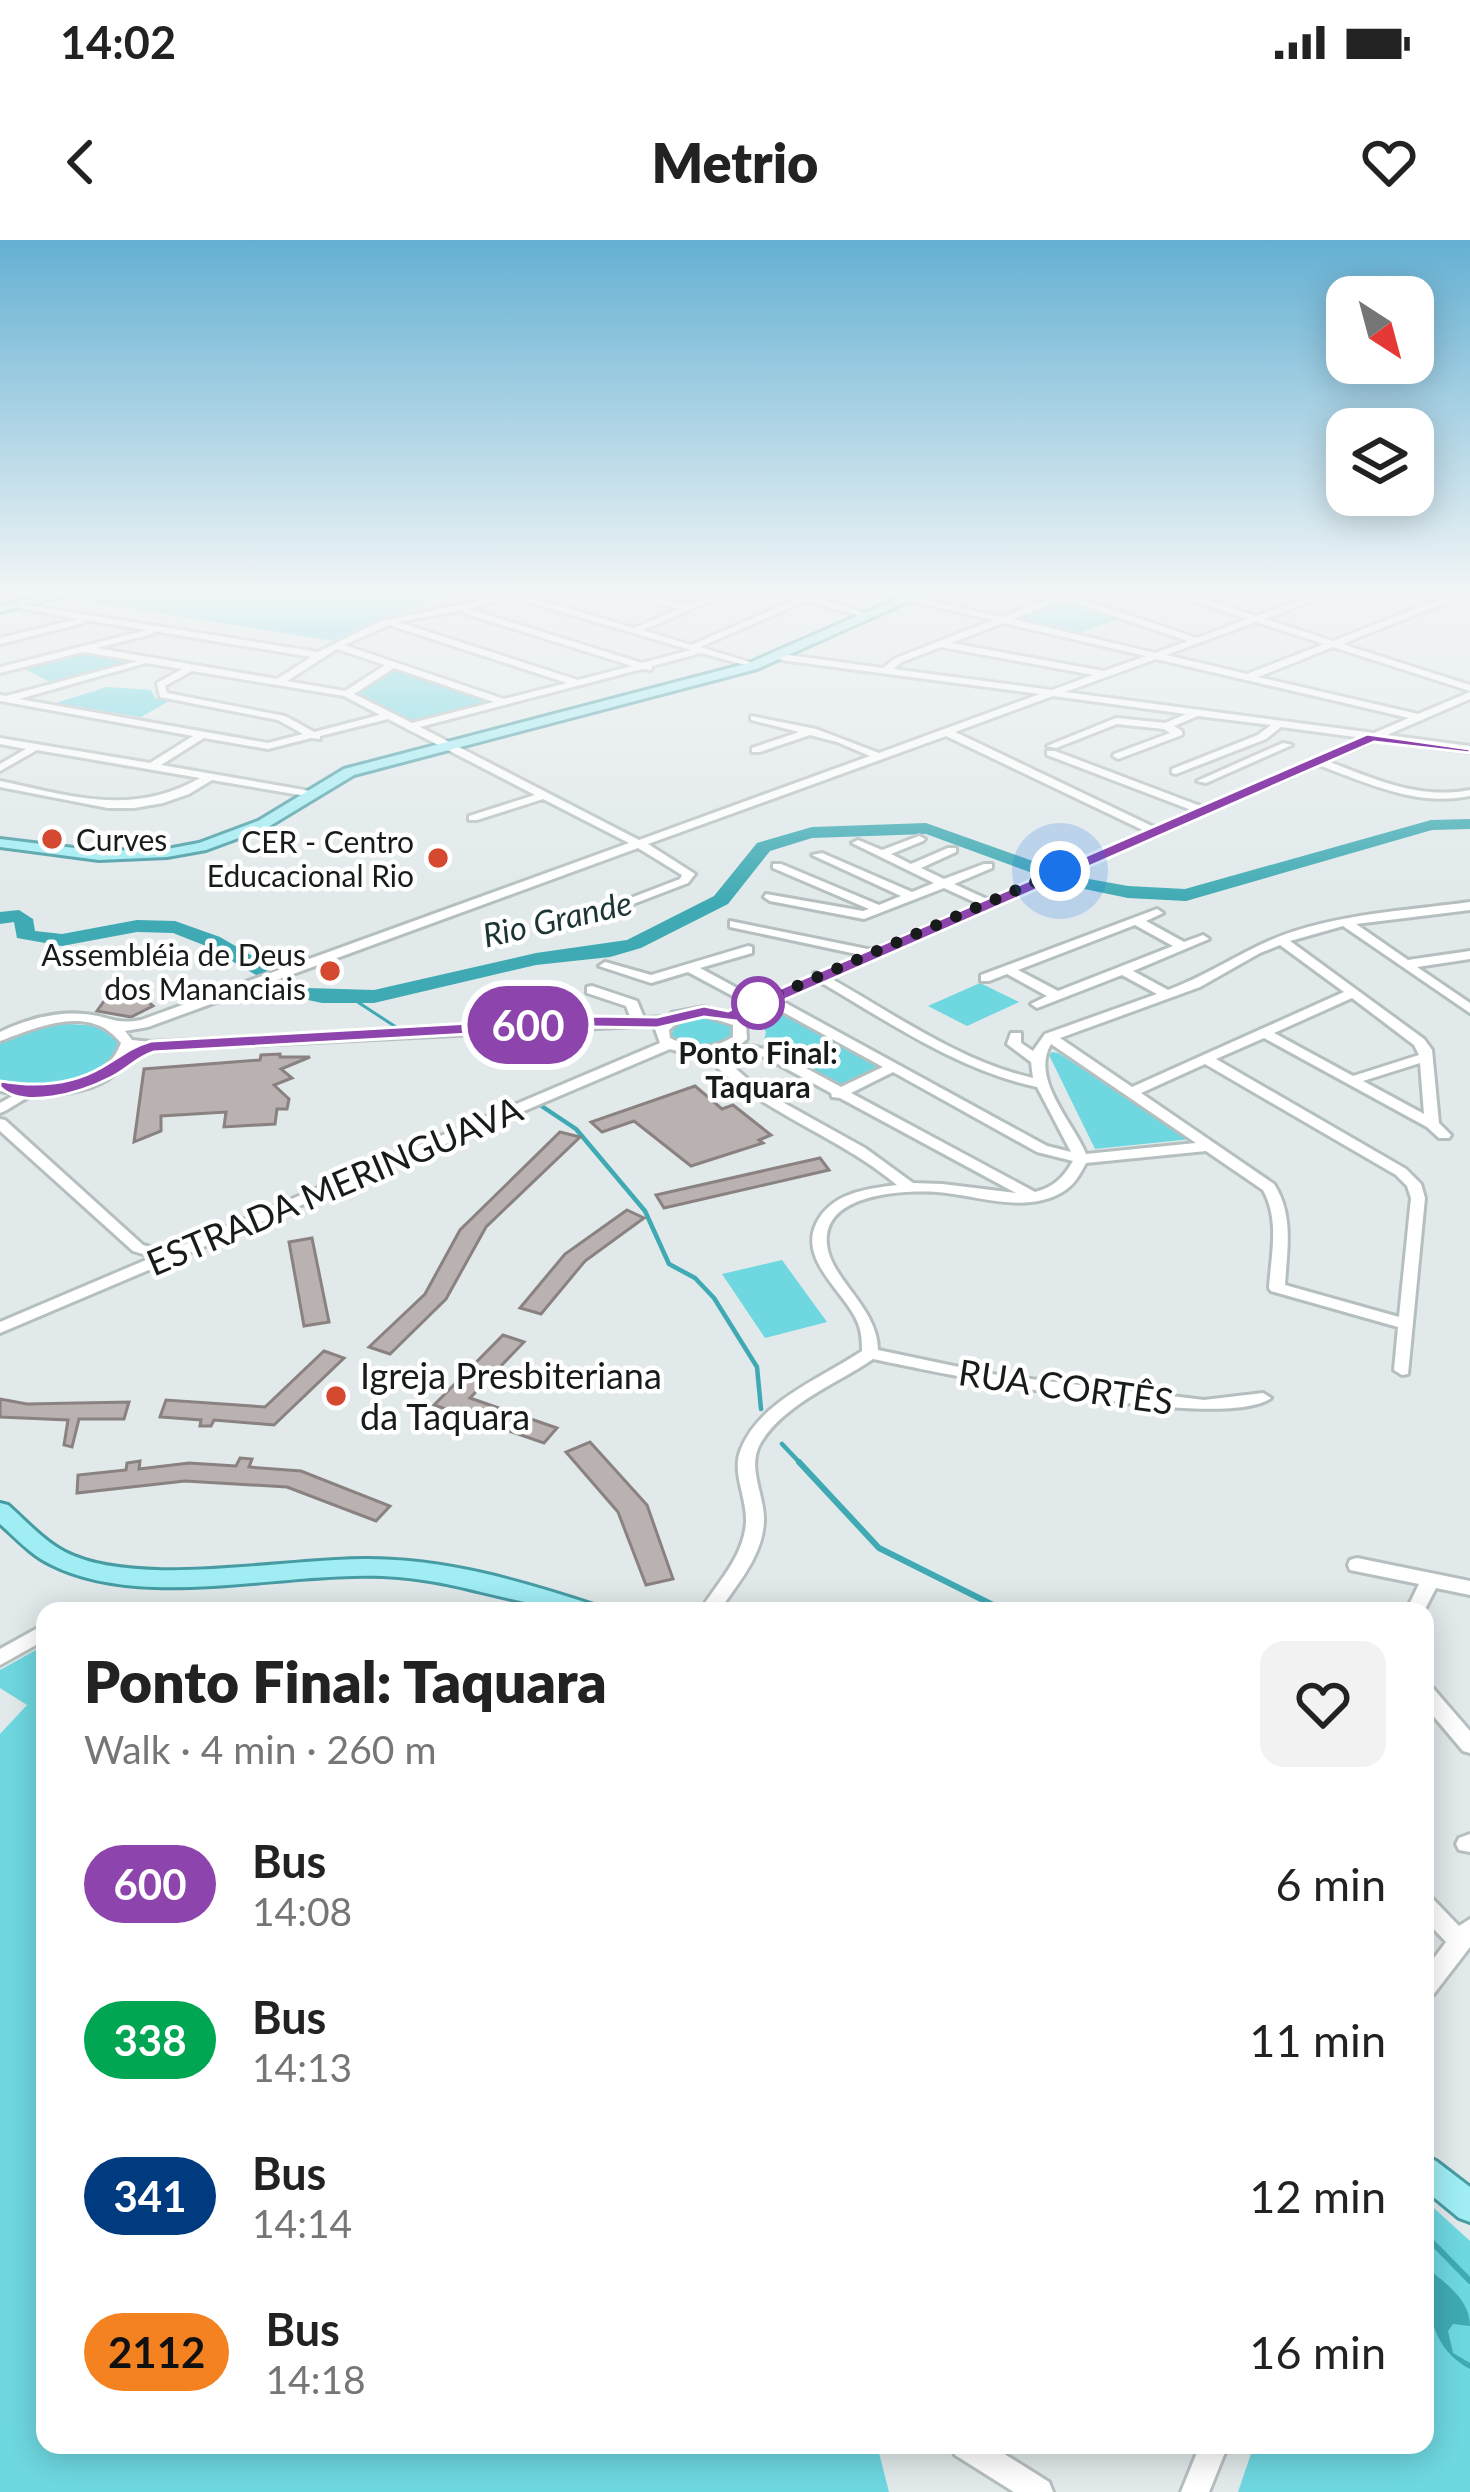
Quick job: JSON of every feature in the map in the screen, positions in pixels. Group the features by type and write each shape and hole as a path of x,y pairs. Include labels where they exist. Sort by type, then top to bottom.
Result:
{"main road":[{"path":"0,843 76,856 170,851 250,830 306,793 349,772 644,694"},
{"path":"0,1511 58,1558 91,1571 131,1576 371,1567 461,1576 553,1602"},
{"path":"1434,2178 1470,2206"}],"street":[{"path":"163,694 281,718 316,737"},
{"path":"347,694 639,844 690,877 595,914"},
{"path":"480,694 506,703"},
{"path":"410,727 541,694"},
{"path":"1022,694 1029,701"},
{"path":"0,1108 31,1092 87,1083 112,1070 124,1041 143,1024 1049,694"},
{"path":"1061,694 1470,749"},
{"path":"1085,694 1091,698"},
{"path":"1317,694 1417,717"},
{"path":"666,1032 690,1012 730,1017 1466,694"},
{"path":"3,699 276,746 389,716"},
{"path":"1166,726 1197,712"},
{"path":"755,718 812,731 878,756"},
{"path":"1118,756 1178,733 1166,726 1116,722 1051,749 1201,810"},
{"path":"1176,771 1268,734 1280,723"},
{"path":"756,751 812,731"},
{"path":"944,731 1154,831"},
{"path":"153,766 204,734"},
{"path":"0,741 306,793"},
{"path":"1202,782 1287,746"},
{"path":"0,768 36,747"},
{"path":"1221,754 1245,763"},
{"path":"1317,761 1413,794 1449,797 1470,793"},
{"path":"0,784 134,807 177,797 212,776"},
{"path":"473,818 542,796"},
{"path":"880,854 919,839"},
{"path":"858,843 986,903"},
{"path":"911,868 952,850"},
{"path":"818,855 913,897"},
{"path":"777,866 876,912"},
{"path":"770,897 850,915 876,912 988,866"},
{"path":"1041,1047 1173,993 1281,940 1345,922 1469,907"},
{"path":"986,978 1157,913"},
{"path":"1136,921 1184,947"},
{"path":"1345,922 1468,1005"},
{"path":"734,924 868,953"},
{"path":"1037,1004 1203,939"},
{"path":"1263,1032 1438,1130 1419,1042 1281,940"},
{"path":"605,966 651,979 748,950"},
{"path":"1409,964 1470,955"},
{"path":"1131,968 1173,993"},
{"path":"692,969 763,1001 1022,1140 1081,1159 1210,1146"},
{"path":"1007,969 1058,996"},
{"path":"818,976 1051,1100"},
{"path":"592,990 632,1004 640,1022"},
{"path":"1129,1093 1353,993"},
{"path":"730,1017 742,1031 731,1046"},
{"path":"2,1036 64,1018 151,1046 640,1022 710,1052 738,1082 886,1168 908,1187"},
{"name":"ESTRADA MERINGUAVA","path":"0,1328 666,1032"},
{"path":"1016,1036 1014,1044 1065,1052 1210,1146 1278,1198 1276,1308"},
{"path":"710,1052 731,1046 762,1051 1035,1197"},
{"path":"714,1602 753,1538 755,1516 745,1459 752,1442 783,1411 870,1353 871,1324 819,1250 819,1232 832,1209 849,1199 908,1187 1035,1197 1075,1177 1081,1159 1042,1084 1041,1047"},
{"path":"1354,1080 1425,1057"},
{"path":"1208,1060 1409,1178 1418,1198 1402,1370"},
{"path":"837,1094 891,1068"},
{"path":"1021,1081 1042,1084"},
{"path":"0,1087 31,1092"},
{"path":"1,1127 138,1248 167,1256"},
{"path":"972,1191 979,1171"},
{"path":"135,1270 138,1248"},
{"path":"1277,1288 1404,1324"},
{"name":"RUA CORTÊS","path":"870,1353 997,1380 1204,1405 1263,1398"},
{"path":"1357,1564 1470,1588"},
{"path":"1420,1602 1430,1582"},
{"path":"0,1658 36,1636"},
{"path":"1434,1702 1466,1735"},
{"path":"1434,1912 1466,1935 1434,1976"},
{"path":"979,2454 1039,2492"},
{"path":"1195,2492 1210,2454"}],"shaded area":[{"path":"84,694 153,694 169,701 141,717 56,703"},
{"path":"357,694 475,694 496,701 409,722"},
{"path":"980,983 1019,1002 967,1026 928,1006"},
{"path":"768,1005 877,1064 879,1072 839,1088 763,1046 766,1032 753,1014"},
{"path":"696,1016 730,1024 734,1030 731,1040 699,1047 670,1036 678,1021"},
{"path":"51,1023 102,1026 119,1040 121,1049 96,1072 66,1085 34,1089 0,1083 0,1041"},
{"path":"1052,1052 1192,1139 1095,1149 1049,1055"},
{"path":"782,1260 827,1322 765,1338 722,1274"},
{"path":"36,1650 36,2454 879,2454 889,2492 0,2492 0,1734 27,1705 0,1688 0,1670"},
{"path":"1434,2208 1470,2241 1470,2492 1238,2492 1251,2454 1434,2454"},
{"path":"1434,2274 1466,2309 1470,2326 1453,2324 1448,2331 1453,2353 1470,2363 1470,2369 1457,2361 1434,2327"}],"building":[{"path":"138,993 153,1006 131,1017 97,1011 107,997 121,999"},
{"path":"261,1055 310,1057 281,1069 292,1078 274,1085 289,1099 287,1109 277,1109 275,1124 224,1127 226,1112 161,1116 161,1131 134,1142 144,1069 260,1060"},
{"path":"695,1086 722,1109 733,1105 771,1135 759,1140 763,1143 691,1166 634,1121 602,1132 591,1122"},
{"path":"560,1132 580,1137 486,1227 446,1299 390,1354 369,1347 425,1294 460,1230"},
{"path":"820,1158 829,1170 664,1208 656,1195"},
{"path":"627,1210 644,1218 585,1261 541,1314 520,1308 565,1254"},
{"path":"312,1238 329,1322 304,1326 289,1242"},
{"path":"503,1335 524,1342 470,1398 557,1428 544,1443 434,1405"},
{"path":"324,1351 344,1358 274,1425 214,1420 211,1426 200,1426 201,1420 160,1417 166,1400 265,1407"},
{"path":"0,1399 27,1404 129,1402 124,1419 79,1419 72,1447 64,1445 68,1420 0,1417"},
{"path":"590,1442 647,1505 673,1579 646,1585 618,1512 566,1452"},
{"path":"240,1458 252,1459 249,1467 301,1471 390,1506 376,1521 287,1487 185,1481 77,1493 78,1475 126,1470 127,1463 140,1461 139,1469 189,1463 236,1466"}],"waterway":[{"name":"Rio Grande","path":"0,918 19,916 26,923 24,934 62,940 137,926 175,927 213,942 302,993 347,998 402,992 536,959 634,944 721,900 763,847 812,833 926,829 1072,881 1128,892 1186,895 1431,825 1470,824"},
{"path":"350,997 399,1029"},
{"path":"540,1105 576,1129 645,1211 669,1264 695,1278 714,1298 757,1367 761,1409"},
{"path":"782,1444 802,1465"},
{"path":"799,1462 879,1548 987,1602"},
{"path":"1434,2244 1470,2281"}],"bus line":[{"name":"600","path":"0,1087 31,1092 87,1083 112,1070 126,1055 151,1046 657,1022 704,1011 730,1017 1372,737 1470,749"}],"place":[{"name":"Curves","path":"52,839"},
{"name":"CER - Centro Educacional Rio","path":"438,858"},
{"name":"Assembléia de Deus dos Mananciais","path":"330,971"},
{"name":"Ponto Final: Taquara","path":"758,1003"},
{"name":"Igreja Presbiteriana da Taquara","path":"336,1396"}],"route":[{"path":"758,1003 1060,871"}]}
